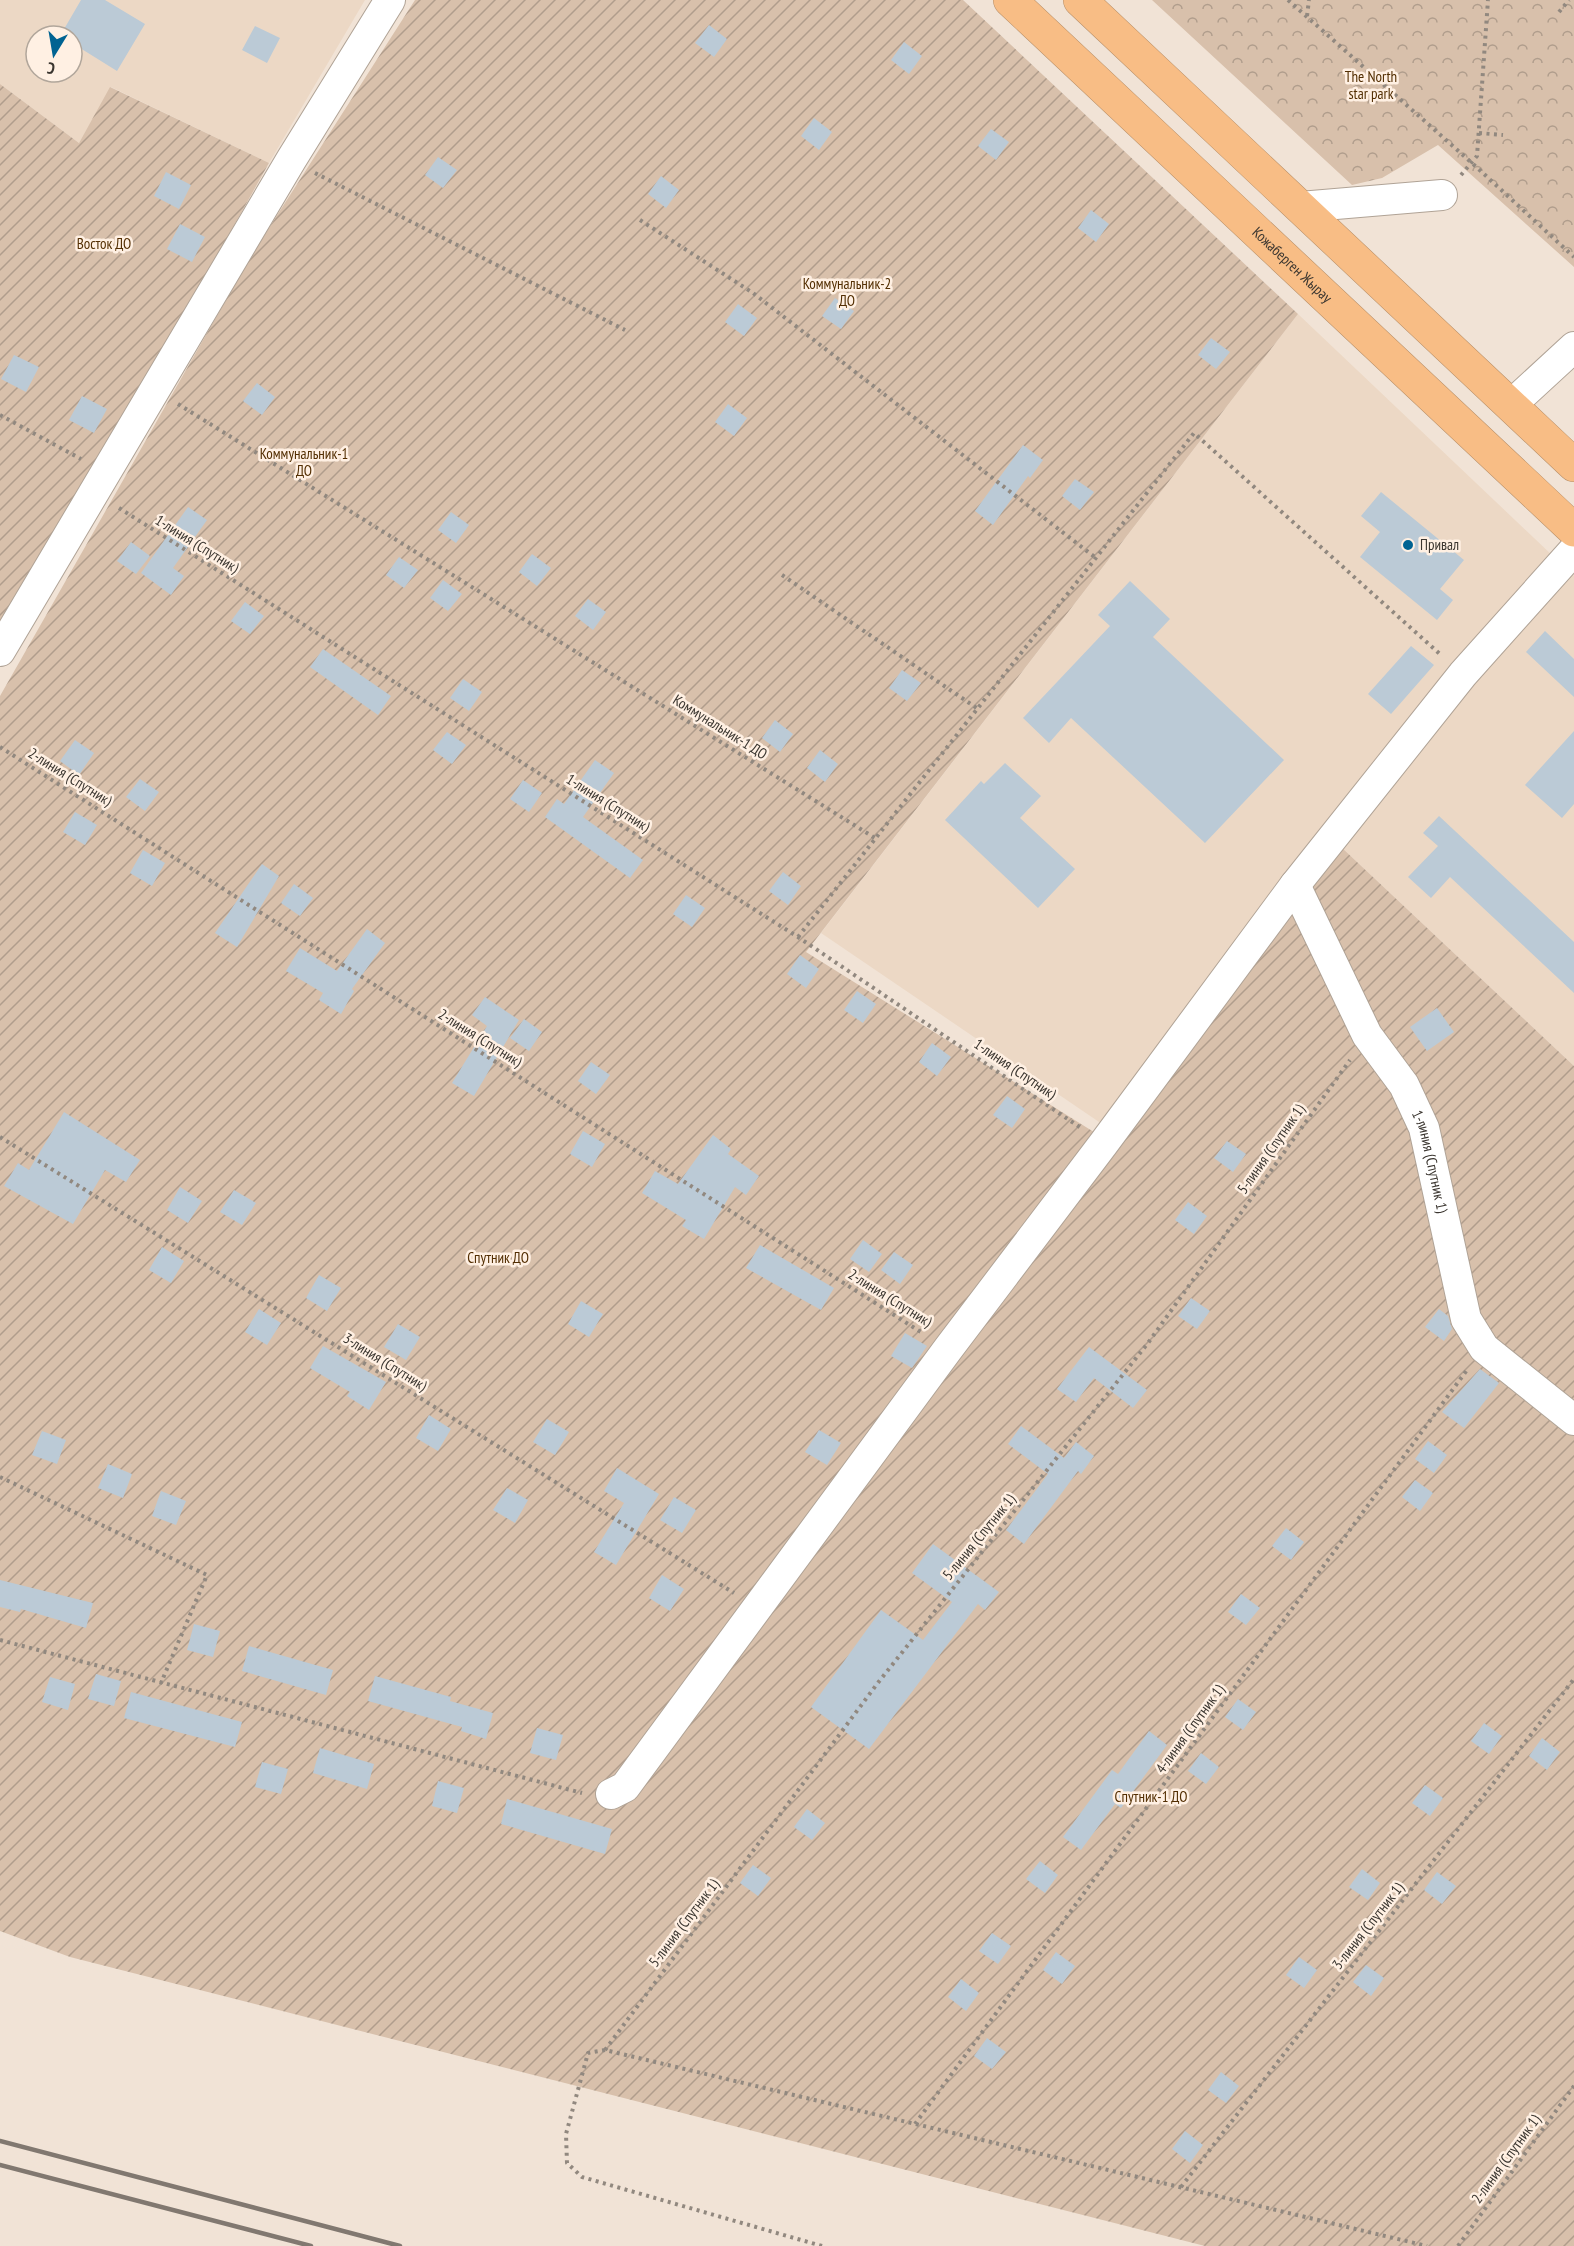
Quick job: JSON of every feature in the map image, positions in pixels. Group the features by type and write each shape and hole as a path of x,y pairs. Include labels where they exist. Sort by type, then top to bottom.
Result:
{"highway":[{"name":"Кожаберген Жырау","path":"1010,0 1574,530"},
{"path":"1080,0 1574,465"}],"lane":[{"path":"0,651 291,160 390,0"},
{"path":"1300,207 1442,195"},
{"path":"1511,405 1574,347"},
{"path":"611,1794 625,1786 948,1348 1104,1143 1295,885 1462,674 1574,550"},
{"name":"1-линия (Спутник 1)","path":"1295,885 1367,1035 1404,1085 1424,1128 1466,1319 1484,1348 1574,1420"}],"path":[{"path":"1288,0 1472,163 1574,258"},
{"path":"1307,17 1309,0"},
{"path":"1442,195 1477,156 1488,0"},
{"path":"1559,12 1571,1"},
{"path":"1479,133 1503,135"},
{"path":"291,160 625,330"},
{"path":"640,220 753,293 1096,558"},
{"name":"Коммунальник-1 ДО","path":"154,389 875,838"},
{"name":"1-линия (Спутник)","path":"0,415 99,482 798,937 1104,1143"},
{"path":"798,937 1194,433 1462,674"},
{"path":"782,575 978,709"},
{"name":"2-линия (Спутник)","path":"0,747 948,1348"},
{"name":"5-линия (Спутник 1)","path":"822,2246 582,2177 567,2163 566,2134 588,2053 605,2050 877,1684 1148,1343 1367,1035"},
{"name":"3-линия (Спутник)","path":"0,1137 757,1608"},
{"name":"4-линия (Спутник 1)","path":"915,2124 1484,1348"},
{"path":"0,1477 207,1575 161,1683"},
{"path":"0,1640 573,1791 594,1795 611,1794"},
{"name":"3-линия (Спутник 1)","path":"1181,2187 1574,1679"},
{"path":"605,2050 1427,2246"},
{"name":"2-линия (Спутник 1)","path":"1458,2246 1574,2086"}],"shaded area":[{"path":"0,0 365,0 269,163 111,87 79,143 0,84"},
{"path":"1298,314 1574,576 1574,1066 1323,830 1102,1124 821,933"}],"green space":[{"path":"415,0 963,0 1298,314 806,952 1113,1144 1340,846 1574,1066 1574,2246 1205,2246 70,1957 0,1931 0,696 251,256"},
{"name":"The North star park","path":"1152,0 1574,0 1574,267 1438,145 1382,178 1352,185"},
{"name":"Восток ДО","path":"0,84 79,143 110,87 269,163 84,493 0,651"}],"building":[{"path":"81,0 105,0 145,24 117,71 84,50 84,24 67,24"},
{"path":"709,25 727,39 714,57 695,43"},
{"path":"255,26 280,38 267,63 242,50"},
{"path":"904,42 922,56 909,74 891,60"},
{"path":"814,118 832,132 819,150 801,136"},
{"path":"991,129 1009,142 996,160 978,146"},
{"path":"438,157 457,170 443,188 425,175"},
{"path":"166,172 191,185 179,209 154,196"},
{"path":"661,176 679,190 666,208 648,194"},
{"path":"1091,210 1109,224 1096,242 1078,228"},
{"path":"180,224 205,237 192,262 167,249"},
{"path":"835,298 854,311 841,329 822,316"},
{"path":"738,304 757,318 744,336 725,322"},
{"path":"1211,338 1230,352 1216,369 1198,355"},
{"path":"14,355 39,367 26,392 1,379"},
{"path":"257,383 275,397 262,415 243,401"},
{"path":"82,396 107,409 94,433 69,420"},
{"path":"728,404 747,418 734,436 715,422"},
{"path":"1023,445 1043,460 1030,478 1028,476 993,525 975,511"},
{"path":"1075,479 1094,492 1080,510 1062,496"},
{"name":"Привал","path":"1381,492 1464,560 1440,589 1453,600 1437,620 1360,557 1380,532 1361,516"},
{"path":"188,507 207,520 173,568 184,576 171,595 141,573"},
{"path":"451,512 469,525 456,543 438,530"},
{"path":"131,542 150,556 136,574 117,561"},
{"path":"532,554 551,568 537,586 519,572"},
{"path":"399,557 418,570 404,588 386,575"},
{"path":"443,580 462,594 448,611 430,598"},
{"path":"1130,581 1170,619 1153,637 1284,760 1205,843 1071,718 1049,743 1023,718 1110,626 1098,615"},
{"path":"588,599 606,612 593,630 575,616"},
{"path":"245,602 264,616 250,634 231,621"},
{"path":"1545,631 1574,659 1574,697 1526,652"},
{"path":"1411,646 1434,665 1391,714 1368,694"},
{"path":"323,649 391,696 378,715 310,667"},
{"path":"902,670 921,683 907,701 889,688"},
{"path":"463,679 482,692 469,711 450,698"},
{"path":"775,720 793,734 780,752 762,738"},
{"path":"1574,731 1574,804 1562,818 1525,785"},
{"path":"447,732 466,745 452,764 433,750"},
{"path":"75,740 94,753 79,775 60,761"},
{"path":"820,750 838,764 825,782 807,768"},
{"path":"595,760 614,773 583,817 643,860 630,878 545,817 557,799 564,804"},
{"path":"1005,763 1041,796 1020,818 1075,869 1038,908 945,820 981,781 984,784"},
{"path":"140,779 159,792 145,811 126,797"},
{"path":"523,780 542,793 529,812 510,799"},
{"path":"75,812 97,825 85,845 63,832"},
{"path":"1439,816 1574,942 1574,993 1450,877 1431,898 1408,877 1438,846 1423,833"},
{"path":"143,850 165,863 152,886 130,873"},
{"path":"262,864 279,876 237,947 215,933"},
{"path":"783,872 801,886 788,905 769,891"},
{"path":"294,884 313,898 300,916 281,903"},
{"path":"686,895 705,908 692,927 673,914"},
{"path":"367,929 385,943 352,989 354,991 341,1014 319,1000 323,993 286,971 300,948 337,971"},
{"path":"800,955 819,969 806,988 787,974"},
{"path":"857,991 876,1004 863,1023 844,1010"},
{"path":"485,997 519,1020 474,1096 452,1083 487,1026 472,1015"},
{"path":"1437,1008 1454,1032 1427,1051 1410,1027"},
{"path":"524,1019 542,1032 529,1051 510,1038"},
{"path":"932,1043 951,1057 937,1076 919,1062"},
{"path":"591,1062 610,1075 596,1094 578,1081"},
{"path":"1007,1096 1025,1109 1012,1128 993,1115"},
{"path":"64,1112 140,1160 126,1182 105,1170 73,1224 4,1186 18,1163 29,1170"},
{"path":"583,1131 605,1144 592,1167 570,1154"},
{"path":"713,1135 731,1149 728,1154 759,1176 746,1195 735,1187 704,1239 682,1226 686,1220 642,1193 655,1171 678,1184"},
{"path":"1227,1141 1246,1154 1233,1172 1214,1158"},
{"path":"180,1187 202,1201 188,1223 167,1210"},
{"path":"234,1190 256,1203 242,1225 220,1212"},
{"path":"1188,1202 1207,1216 1194,1234 1175,1220"},
{"path":"863,1240 882,1254 869,1272 850,1259"},
{"path":"760,1245 834,1288 821,1310 746,1268"},
{"path":"162,1247 184,1261 171,1283 149,1270"},
{"path":"894,1252 913,1265 900,1284 881,1270"},
{"path":"319,1275 341,1288 327,1311 306,1298"},
{"path":"1191,1298 1210,1311 1197,1329 1178,1316"},
{"path":"581,1301 603,1314 589,1337 568,1324"},
{"path":"259,1309 281,1323 267,1345 245,1332"},
{"path":"1439,1309 1448,1316 1452,1329 1444,1341 1425,1327"},
{"path":"398,1324 420,1337 406,1360 384,1347"},
{"path":"905,1333 927,1346 912,1368 891,1356"},
{"path":"323,1346 386,1382 369,1410 347,1396 350,1392 310,1368"},
{"path":"1089,1347 1147,1390 1133,1408 1094,1378 1076,1402 1057,1389"},
{"path":"1480,1369 1499,1383 1464,1428 1442,1412"},
{"path":"429,1415 451,1429 438,1451 416,1438"},
{"path":"547,1419 569,1432 555,1455 533,1442"},
{"path":"1021,1426 1064,1458 1076,1442 1094,1456 1081,1474 1078,1471 1024,1544 1006,1530 1048,1474 1008,1444"},
{"path":"819,1430 841,1443 827,1465 805,1452"},
{"path":"42,1431 66,1440 57,1464 32,1455"},
{"path":"1428,1441 1447,1455 1434,1473 1415,1459"},
{"path":"108,1464 132,1474 123,1498 98,1488"},
{"path":"617,1468 659,1494 616,1565 594,1552 624,1503 604,1491"},
{"path":"1415,1480 1433,1493 1420,1511 1402,1497"},
{"path":"507,1488 528,1500 515,1523 493,1510"},
{"path":"161,1491 186,1501 176,1525 152,1516"},
{"path":"674,1497 696,1510 682,1533 660,1520"},
{"path":"1286,1528 1304,1542 1291,1560 1272,1546"},
{"path":"933,1544 999,1592 985,1610 978,1604 869,1749 811,1707 881,1610 923,1640 952,1602 912,1573"},
{"path":"662,1575 684,1589 670,1611 649,1598"},
{"path":"0,1580 93,1603 86,1628 21,1609 20,1612 0,1607"},
{"path":"1241,1594 1260,1608 1246,1625 1228,1612"},
{"path":"194,1624 220,1631 213,1657 187,1650"},
{"path":"249,1646 333,1670 326,1695 242,1671"},
{"path":"96,1674 121,1681 114,1706 88,1699"},
{"path":"375,1676 451,1697 450,1701 493,1713 486,1739 461,1731 462,1727 368,1701"},
{"path":"50,1677 75,1684 68,1710 42,1702"},
{"path":"131,1692 242,1722 235,1747 124,1718"},
{"path":"1238,1699 1256,1712 1243,1730 1225,1717"},
{"path":"1484,1723 1502,1736 1489,1754 1471,1741"},
{"path":"537,1728 563,1735 556,1760 530,1753"},
{"path":"1149,1731 1167,1745 1121,1808 1115,1804 1081,1850 1063,1837 1112,1770 1118,1774"},
{"path":"1542,1738 1560,1752 1547,1770 1529,1756"},
{"path":"320,1748 374,1764 367,1789 313,1773"},
{"path":"1201,1753 1219,1767 1206,1784 1188,1771"},
{"path":"262,1762 288,1769 281,1794 255,1787"},
{"path":"438,1781 464,1788 457,1813 432,1806"},
{"path":"1425,1785 1443,1798 1430,1816 1412,1803"},
{"path":"507,1799 612,1829 605,1854 501,1824"},
{"path":"807,1809 825,1823 812,1840 794,1827"},
{"path":"1040,1861 1058,1875 1045,1893 1026,1879"},
{"path":"753,1865 771,1878 758,1896 740,1883"},
{"path":"1362,1869 1380,1883 1368,1900 1349,1887"},
{"path":"1437,1872 1456,1886 1442,1904 1424,1890"},
{"path":"992,1933 1011,1946 998,1964 979,1951"},
{"path":"1056,1952 1075,1966 1062,1984 1043,1970"},
{"path":"1299,1957 1317,1970 1304,1988 1286,1975"},
{"path":"1366,1965 1384,1978 1371,1996 1353,1982"},
{"path":"961,1979 979,1993 966,2011 948,1997"},
{"path":"987,2038 1006,2052 992,2069 974,2056"},
{"path":"1221,2072 1239,2086 1226,2103 1208,2090"},
{"path":"1185,2131 1203,2145 1190,2163 1172,2149"}],"railway":[{"path":"0,2141 400,2246"},
{"path":"0,2165 311,2246"}],"place":[{"name":"Привал","path":"1408,545"}],"park label":[{"name":"Коммунальник-2 ДО","path":"847,292"},
{"name":"Спутник ДО","path":"498,1258"},
{"name":"Спутник-1 ДО","path":"1151,1797"}]}
